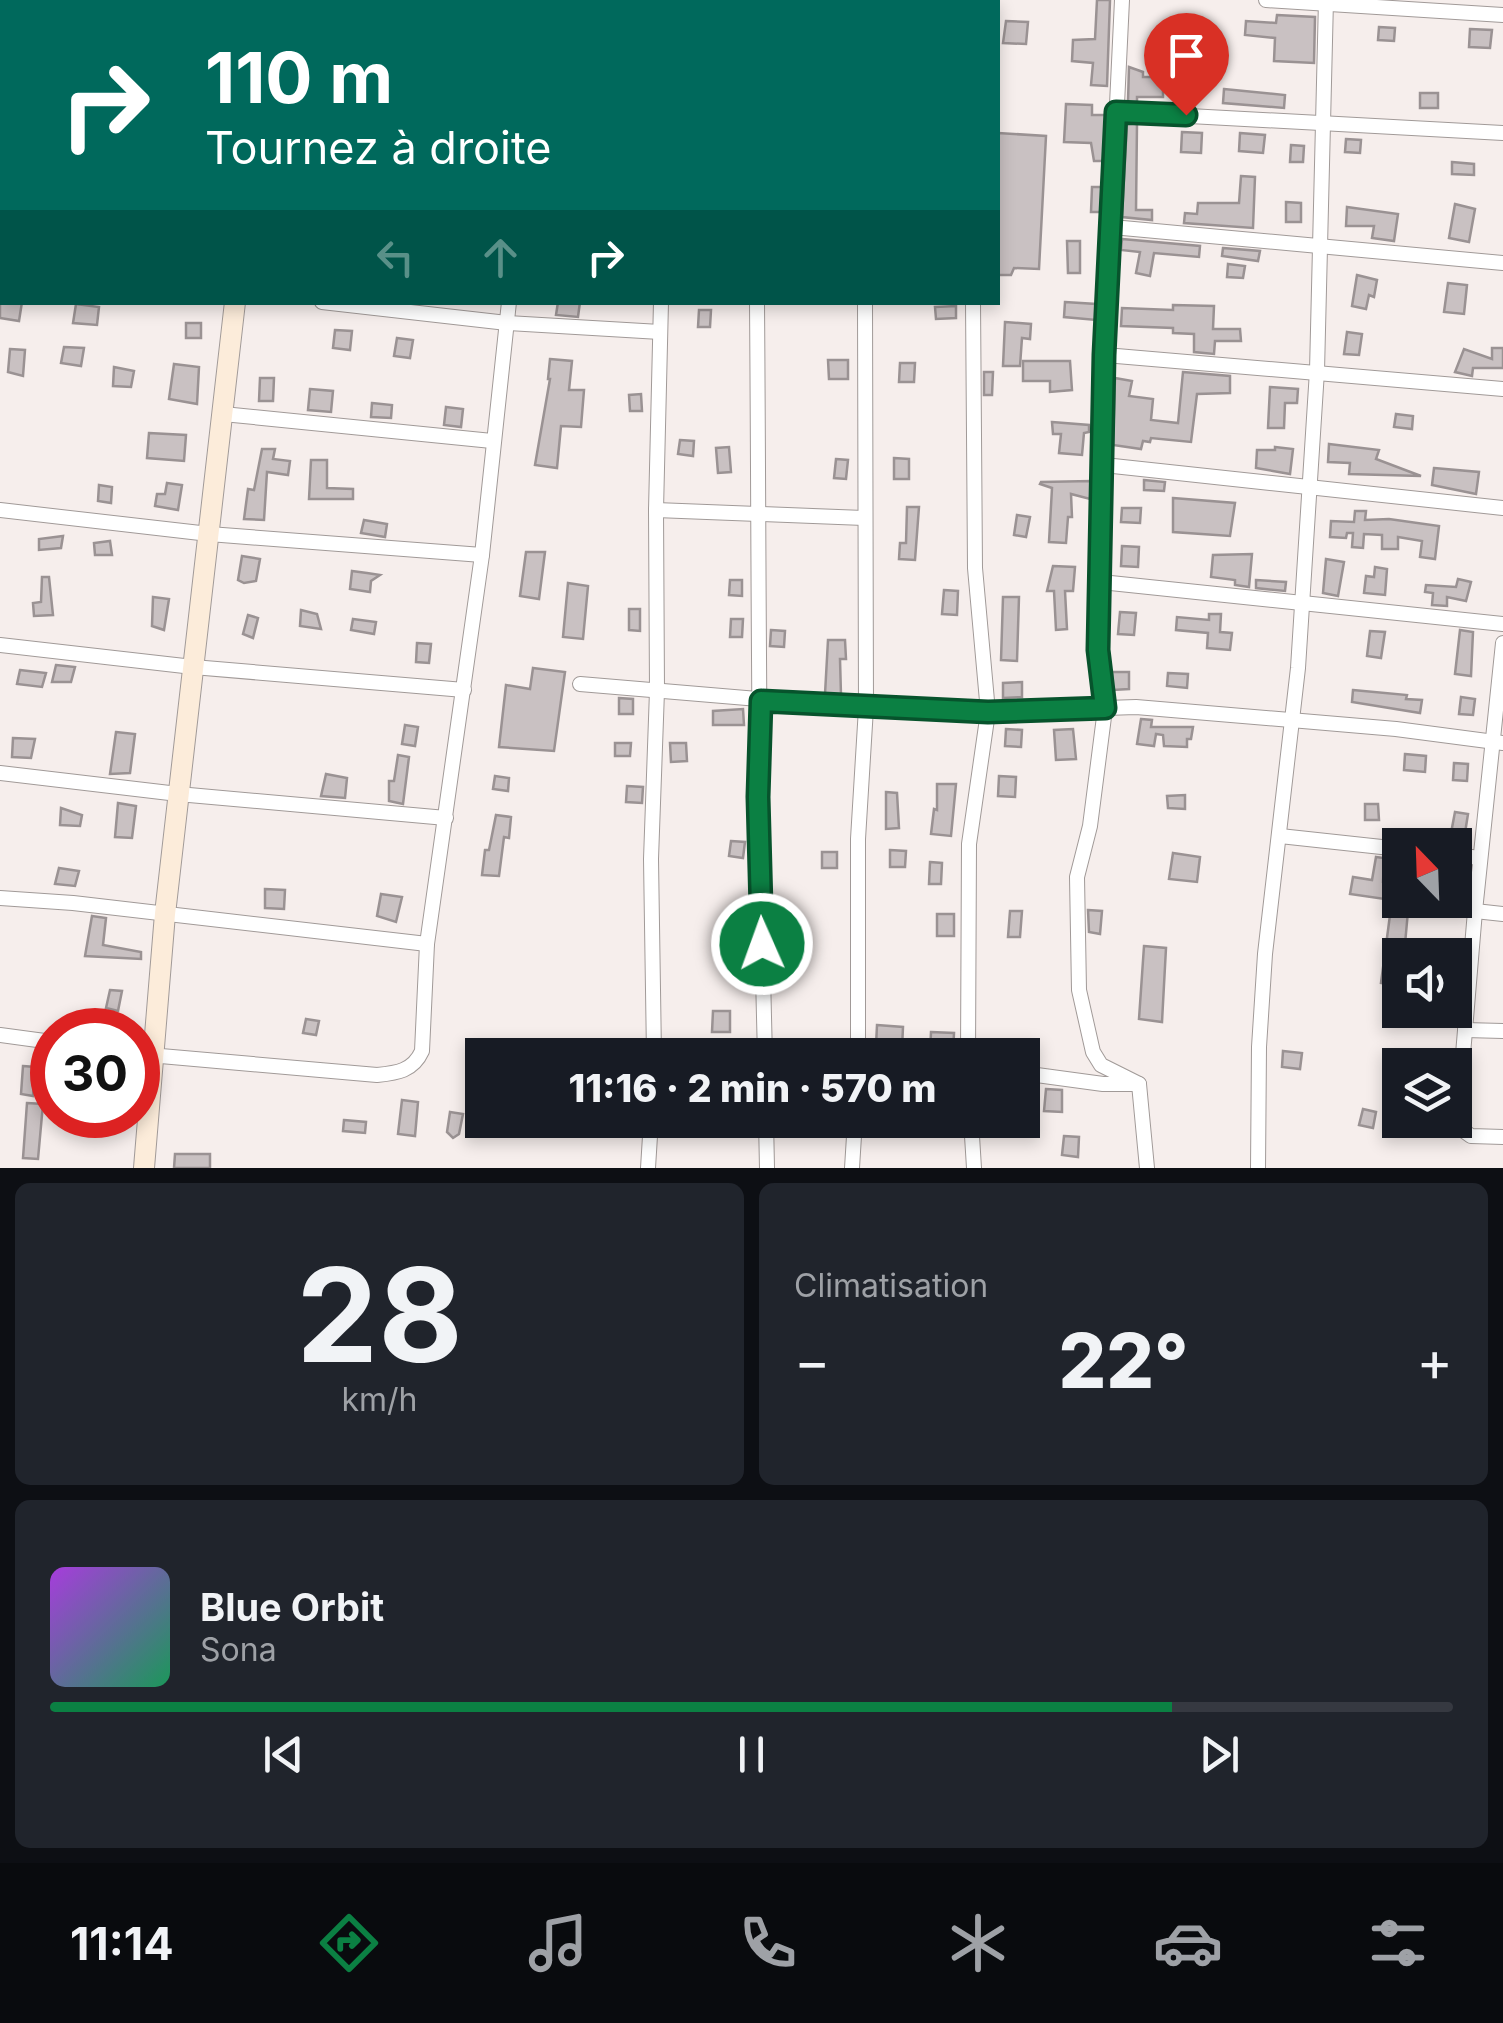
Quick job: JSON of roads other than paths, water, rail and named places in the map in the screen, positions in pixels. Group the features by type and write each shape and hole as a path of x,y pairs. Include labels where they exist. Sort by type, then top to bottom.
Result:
{"street":[{"path":"1122,0 1104,355 1098,650 1105,708 1090,826 1077,876 1079,990 1096,1060 1139,1084"},
{"path":"1266,0 1503,14"},
{"path":"1258,1168 1265,954 1302,603 1317,371 1326,2"},
{"path":"1116,112 1503,133"},
{"path":"1112,227 1503,263"},
{"path":"152,1008 235,305"},
{"path":"350,305 508,322 660,332"},
{"path":"160,1056 378,1075 410,1068 422,1052 427,944 482,555 509,305"},
{"path":"654,1038 651,860 661,305"},
{"path":"757,305 761,701 758,797 765,1038"},
{"path":"858,1038 858,839 866,708 866,305"},
{"path":"968,1038 969,844 988,712 975,568 973,305"},
{"path":"1104,355 1503,389"},
{"path":"222,414 492,441"},
{"path":"1104,464 1503,508"},
{"path":"0,510 209,534 482,555"},
{"path":"656,510 864,518"},
{"path":"1100,582 1503,624"},
{"path":"1503,644 1498,742 1486,803 1474,912 1461,1124 1471,1136 1503,1137"},
{"path":"0,645 193,667 464,690"},
{"path":"580,684 866,708 988,712 1136,707 1396,728 1498,742"},
{"path":"0,773 178,794 446,818"},
{"path":"1486,803 1503,805"},
{"path":"1280,836 1382,847"},
{"path":"1472,857 1480,858"},
{"path":"0,898 427,944"},
{"path":"1474,912 1503,914"},
{"path":"1465,1030 1503,1031"},
{"path":"0,1035 30,1039"},
{"path":"1040,1075 1103,1084 1139,1084"},
{"path":"1139,1084 1148,1168"},
{"path":"144,1168 145,1138"},
{"path":"648,1168 650,1138"},
{"path":"766,1138 767,1168"},
{"path":"852,1168 854,1138"},
{"path":"972,1138 974,1168"}]}
